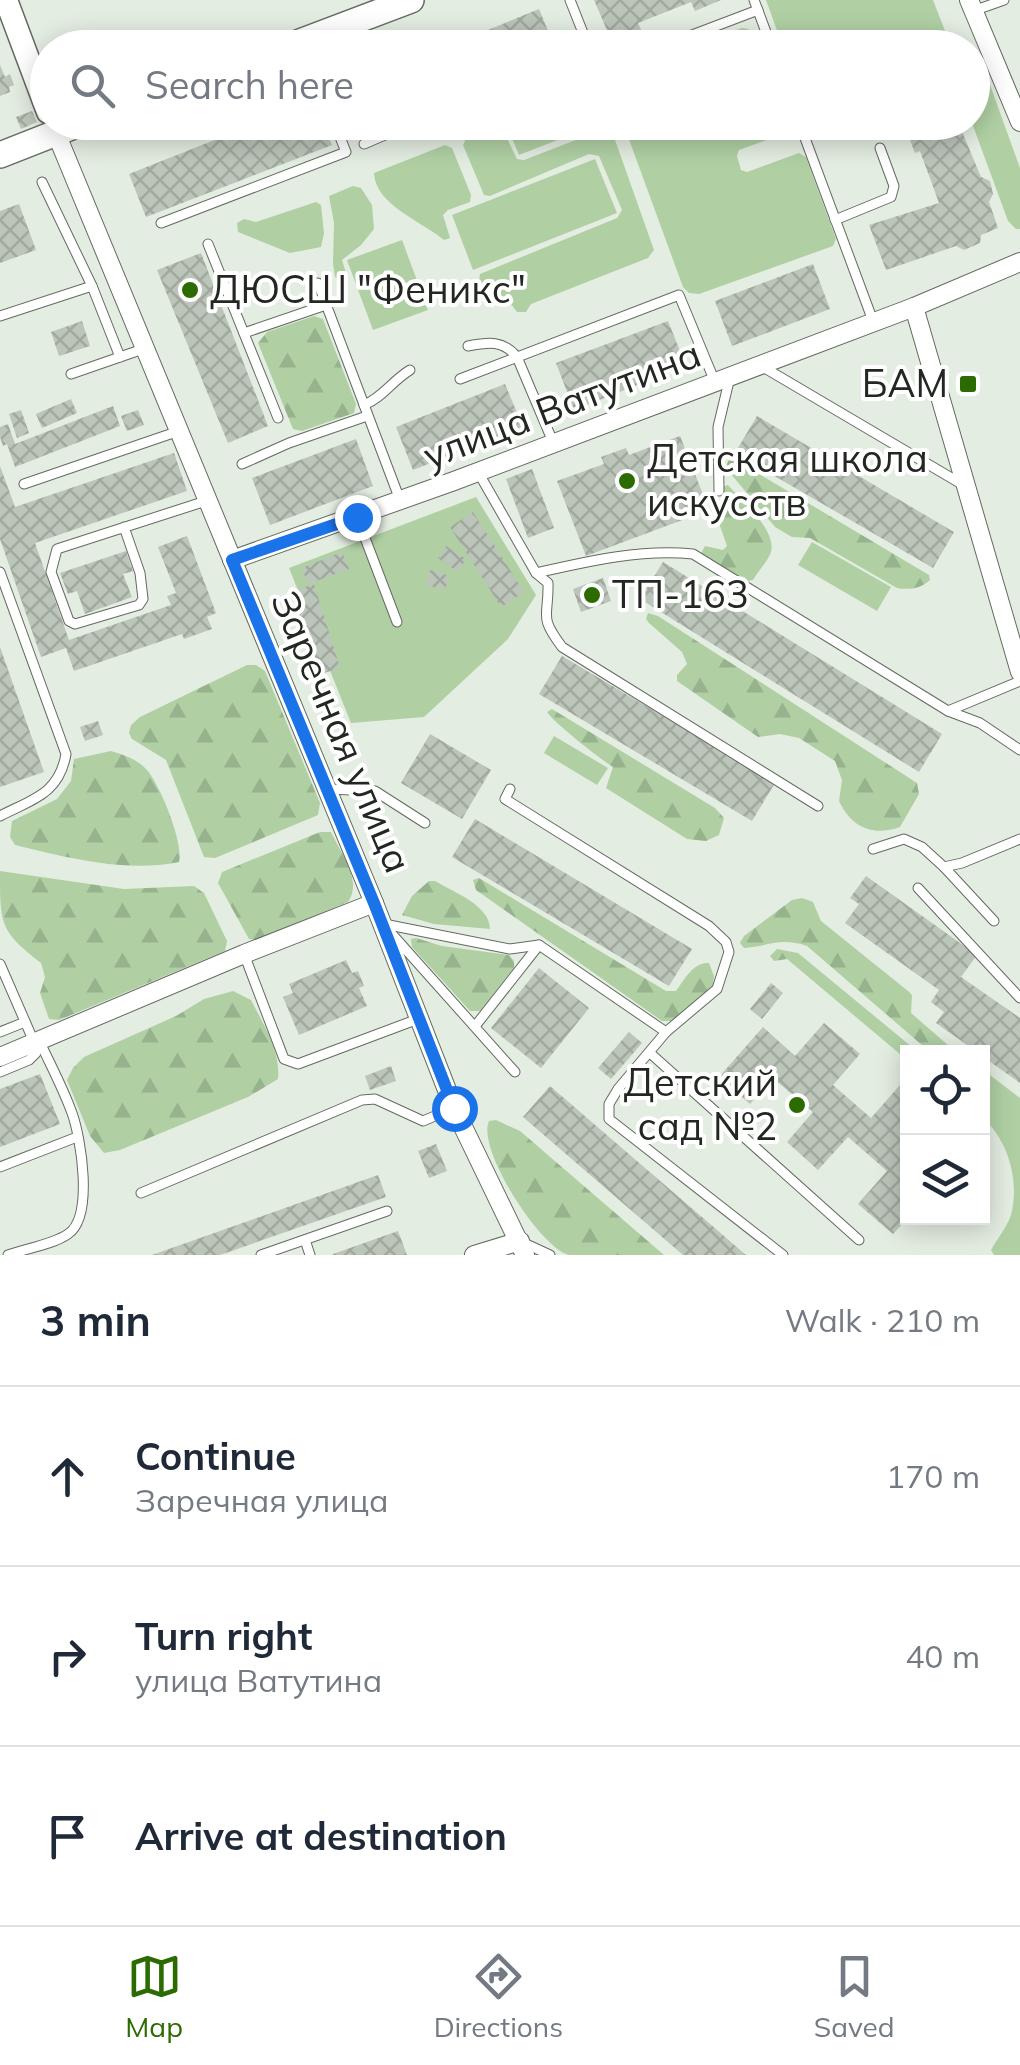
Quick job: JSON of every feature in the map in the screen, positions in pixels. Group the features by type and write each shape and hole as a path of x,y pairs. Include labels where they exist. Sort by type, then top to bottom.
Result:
{"main road":[{"path":"328,30 377,6 411,0"},
{"path":"0,156 30,136"}],"street":[{"name":"Заречная улица","path":"6,0 30,65"},
{"path":"971,6 981,30"},
{"path":"990,51 1020,122"},
{"name":"Заречная улица","path":"58,140 374,903 454,1108 522,1248"},
{"name":"улица Ватутина","path":"232,560 760,366 1020,262"},
{"path":"914,307 1020,672"},
{"path":"0,1056 374,903"},
{"path":"474,1255 522,1248"}],"lane":[{"path":"570,0 582,30"},
{"path":"971,6 1004,0"},
{"path":"699,30 756,5 765,30"},
{"path":"161,223 346,152 341,140"},
{"path":"364,144 373,140"},
{"path":"806,140 874,322"},
{"path":"835,220 891,197 894,186 880,148"},
{"path":"42,182 92,286 120,357"},
{"path":"208,244 278,418"},
{"path":"318,283 400,500"},
{"path":"0,316 92,286"},
{"path":"460,379 679,295 722,379 719,491"},
{"path":"244,333 326,305"},
{"path":"468,346 490,342 508,346 518,357 553,442"},
{"path":"71,374 143,349"},
{"path":"760,366 966,486"},
{"path":"242,464 366,411 397,378 410,370"},
{"path":"24,484 180,431"},
{"path":"478,472 536,573 548,583 543,614 548,629 562,647 818,806"},
{"path":"124,528 140,573 143,599 139,605 74,624 69,621 51,572 57,549 208,500"},
{"path":"357,517 397,622"},
{"path":"536,573 609,556 650,552 693,554 1020,750"},
{"path":"0,572 66,754 63,771 53,788 0,816"},
{"path":"948,710 1020,680"},
{"path":"325,789 375,791 425,823"},
{"path":"510,789 505,799 709,926 726,942 729,952 717,989 666,1032 618,1089 609,1104 609,1119 783,1255"},
{"path":"873,849 904,839 922,847 994,921"},
{"path":"944,867 1020,839"},
{"path":"918,888 1020,998"},
{"path":"382,924 510,949 539,945 666,1032"},
{"path":"382,924 516,1072"},
{"path":"476,1025 539,945"},
{"path":"244,954 284,1059 290,1064 418,1019"},
{"path":"0,964 73,1116 82,1165 83,1199 78,1224 70,1234 8,1255"},
{"path":"0,1032 25,1022"},
{"path":"0,1072 29,1060 36,1052 37,1041"},
{"path":"650,1053 859,1240"},
{"path":"141,1193 362,1100 374,1099 422,1121 454,1108"},
{"path":"0,1167 77,1137"},
{"path":"261,1255 387,1211"},
{"path":"304,1240 310,1255"},
{"path":"522,1248 550,1255"}],"green space":[{"path":"766,0 933,0 945,30 777,30"},
{"path":"990,85 1020,168 1020,229 1008,221 978,140 990,140"},
{"path":"466,140 508,140 517,159 524,160 576,140 615,140 654,250 648,258 531,304 526,312 517,312 508,300 497,300 479,280 480,274 617,218 622,210 599,156 589,154 490,196 484,195 463,145"},
{"path":"513,140 557,140 519,155"},
{"path":"629,140 767,140 739,150 741,170 747,172 799,153 806,157 836,239 833,246 699,294 689,293 683,287"},
{"path":"445,145 452,148 471,195 470,202 443,215 450,238 444,240 391,204 376,184 374,173"},
{"path":"595,159 617,213 473,270 452,215"},
{"path":"353,186 361,188 372,205 374,229 342,260 346,273 341,280 335,277 333,264 334,223 329,196"},
{"path":"316,202 321,205 321,247 290,253 238,232 237,223 244,219 256,222"},
{"path":"402,240 428,310 373,330 347,260"},
{"path":"314,316 323,319 356,404 354,413 302,431 293,429 258,343 267,332"},
{"path":"734,459 929,575 930,580 914,588 897,588 810,538 792,537 775,527 726,468 728,461"},
{"path":"728,485 769,534 770,555 753,580 748,581 700,555 705,546 723,550 727,546 720,526 722,487"},
{"path":"476,497 536,595 508,639 424,717 351,723 289,568"},
{"path":"812,542 891,587 877,611 798,565"},
{"path":"648,613 917,783 919,794 900,827 881,831 856,823 839,801 842,780 835,761 799,738 780,734 758,737 677,681 677,675 687,664 682,652 649,623"},
{"path":"247,665 265,671 320,803 318,815 215,858 204,857 166,760 132,739 129,733 140,717"},
{"path":"552,709 715,808 724,818 719,835 706,841 687,839 606,788 613,767 558,724 547,712"},
{"path":"554,736 608,768 597,785 544,753"},
{"path":"111,751 139,763 152,777 174,828 179,862 118,865 15,845 10,837 12,821 57,799 71,781 74,759"},
{"path":"320,832 331,832 349,867 353,885 348,902 258,940 249,939 218,883 222,872"},
{"path":"0,871 124,889 194,886 204,893 227,941 225,951 59,1020 49,1019 40,993 45,977 41,963 17,943 5,925"},
{"path":"479,878 666,991 676,991 690,972 703,963 709,963 713,987 671,1021 662,1021 476,890 473,880"},
{"path":"429,881 477,906 490,929 434,924 402,915 412,896"},
{"path":"792,900 813,902 821,921 912,995 911,1013 948,1045 922,1045 807,946 782,942 744,948 740,943 744,936"},
{"path":"411,939 442,946 509,955 514,968 480,1011 470,1011 412,947"},
{"path":"777,949 798,953 910,1045 900,1045 900,1054 787,959 774,961 770,956"},
{"path":"233,991 251,1000 261,1019 274,1048 278,1079 248,1097 120,1150 104,1153 90,1136 67,1080 73,1068 84,1057 176,1016 204,999"},
{"path":"990,1075 1020,1098 1020,1255 994,1255 991,1250 1011,1215 1014,1189 1010,1162 992,1127"},
{"path":"496,1120 520,1131 664,1255 569,1255 557,1248 528,1217 501,1173 488,1134 489,1121"}],"building":[{"path":"594,0 721,0 695,11 691,2 638,23 641,30 607,30"},
{"path":"539,9 548,30 488,30"},
{"path":"0,65 5,77 10,74 14,85 9,87 10,92 0,96"},
{"path":"30,112 30,125 21,129 16,117"},
{"path":"215,140 330,140 332,145 146,217 129,174"},
{"path":"910,140 966,140 981,177 990,181 993,194 989,202 998,228 981,235 980,243 964,250 956,246 886,270 869,225 939,203 920,151 915,153"},
{"path":"19,204 36,250 0,263 0,211"},
{"path":"201,253 268,426 228,443 157,270"},
{"path":"813,264 830,309 732,346 715,301"},
{"path":"82,321 90,346 59,356 51,332"},
{"path":"668,321 686,366 574,410 556,363"},
{"path":"505,384 523,427 413,470 396,427"},
{"path":"71,399 77,413 42,428 36,414"},
{"path":"113,406 120,426 15,467 7,444 3,446 0,437 0,427 8,424 15,444"},
{"path":"21,410 29,433 17,438 9,414"},
{"path":"138,410 144,425 127,431 121,416"},
{"path":"757,416 954,532 933,568 735,453"},
{"name":"Детская школа искусств","path":"680,436 709,510 586,556 557,481 604,464 601,457 626,448 629,455"},
{"path":"356,439 373,486 270,525 252,478"},
{"path":"174,453 187,491 35,543 69,640 171,605 167,596 176,593 158,547 187,536 216,613 207,617 212,629 184,639 182,634 74,671 66,648 41,657 0,539 0,466 15,507"},
{"path":"532,469 554,528 528,538 506,479"},
{"path":"473,512 524,592 501,607 450,527"},
{"path":"446,546 466,559 458,572 438,558"},
{"path":"126,551 133,571 123,574 132,597 85,614 77,591 68,594 60,573"},
{"path":"342,552 349,569 308,584 302,568"},
{"path":"663,562 942,734 919,772 640,599"},
{"path":"430,570 449,576 445,590 426,585"},
{"name":"ТП-163","path":"603,578 611,601 581,612 573,589"},
{"path":"314,584 340,668 321,674 291,592"},
{"path":"0,647 44,772 0,787"},
{"path":"562,656 775,783 752,821 539,694"},
{"path":"98,721 103,735 85,741 80,727"},
{"path":"430,734 491,770 462,819 401,783"},
{"path":"475,819 692,949 669,986 452,857"},
{"path":"866,876 977,955 961,977 1020,1018 1020,1083 990,1062 990,1045 967,1045 936,1023 944,1012 931,1002 939,990 845,923 859,904 850,898"},
{"path":"346,960 352,973 358,971 364,986 359,988 367,1006 299,1035 283,997 293,993 289,984"},
{"path":"539,968 589,1008 541,1068 491,1028"},
{"path":"771,983 783,993 762,1019 750,1009"},
{"path":"824,1023 860,1054 833,1085 871,1118 900,1085 901,1225 893,1234 858,1204 887,1171 848,1137 818,1170 787,1142 813,1112 773,1078 750,1104 719,1077 763,1027 795,1056"},
{"path":"629,1032 642,1043 611,1079 598,1068"},
{"path":"391,1066 396,1081 370,1090 365,1076"},
{"path":"40,1074 60,1124 0,1147 0,1089"},
{"path":"550,1086 746,1255 683,1255 523,1117"},
{"path":"436,1144 447,1171 429,1178 418,1151"},
{"path":"378,1175 386,1197 220,1255 152,1255"},
{"path":"398,1231 407,1255 333,1255 333,1254"}],"place":[{"name":"ДЮСШ \"Феникс\"","path":"190,290"},
{"name":"БАМ","path":"968,384"},
{"name":"Детская школа искусств","path":"627,481"},
{"name":"ТП-163","path":"592,595"},
{"name":"Детский сад №2","path":"797,1105"}],"route":[{"path":"357,517 232,560 454,1108"}]}
